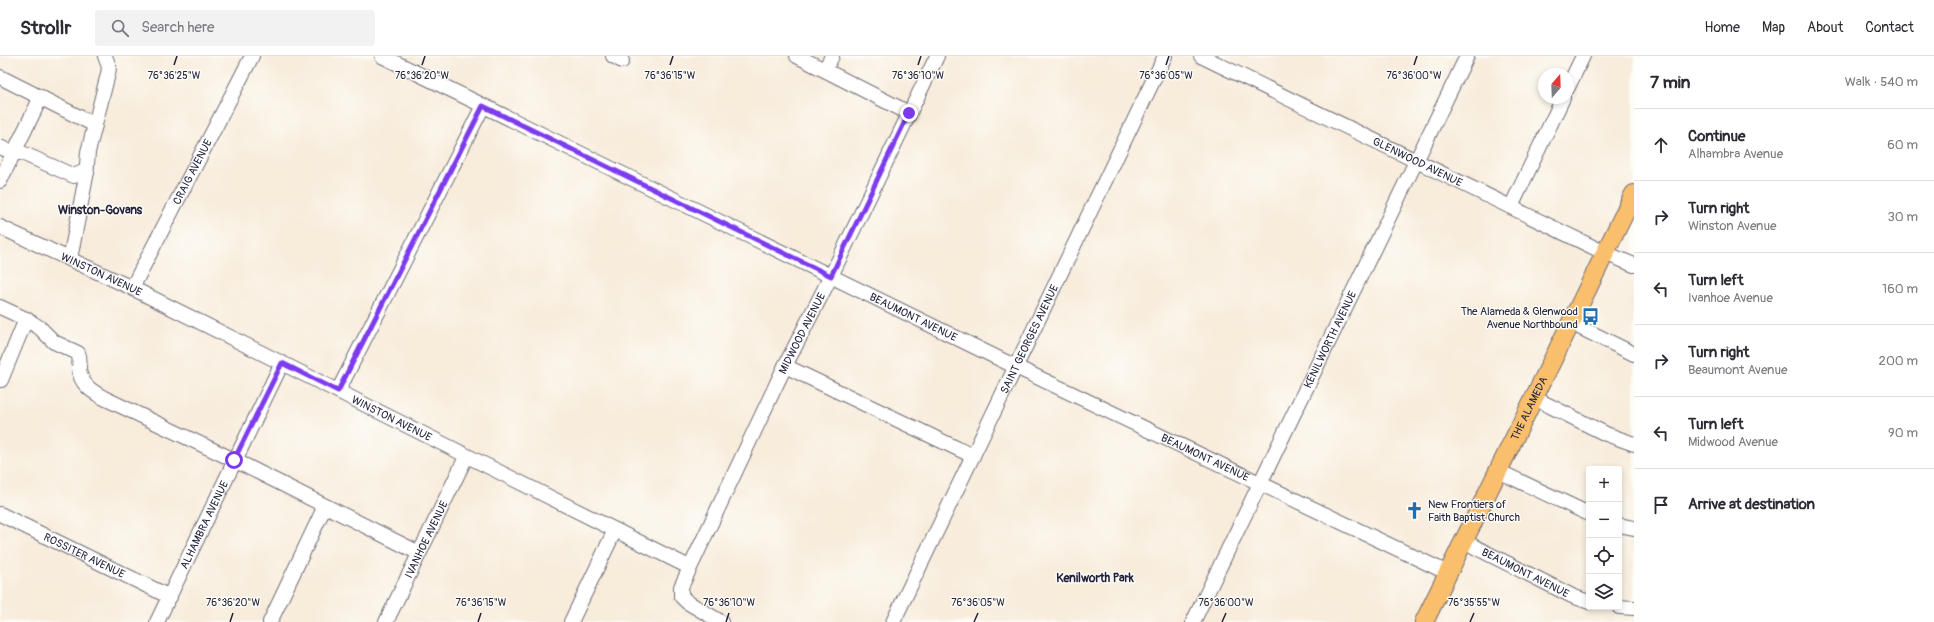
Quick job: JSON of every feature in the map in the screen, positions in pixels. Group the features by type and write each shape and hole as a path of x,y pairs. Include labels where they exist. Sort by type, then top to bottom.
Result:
{"main road":[{"name":"THE ALAMEDA","path":"1424,622 1634,194"}],"street":[{"path":"70,259 87,173 88,152 109,67 105,56"},
{"name":"CRAIG AVENUE","path":"132,288 252,56"},
{"name":"BEAUMONT AVENUE","path":"382,56 1016,367 1261,482 1448,573"},
{"path":"797,56 909,113"},
{"path":"825,70 832,56"},
{"name":"MIDWOOD AVENUE","path":"689,567 785,366 831,276 937,56"},
{"name":"SAINT GEORGES AVENUE","path":"893,622 1165,56"},
{"name":"GLENWOOD AVENUE","path":"1201,56 1605,253 1634,265"},
{"name":"KENILWORTH AVENUE","path":"1193,622 1467,56"},
{"path":"1574,75 1583,56"},
{"path":"0,77 95,125"},
{"path":"0,181 41,97"},
{"path":"1511,207 1560,104"},
{"path":"338,391 483,106"},
{"path":"0,147 13,153 22,153 74,176 83,172 87,173"},
{"name":"WINSTON AVENUE","path":"0,227 132,288 466,457 689,567"},
{"path":"0,307 26,319 40,328 54,342 78,353 80,358 79,367 82,382 93,392 234,460 419,553"},
{"path":"1,380 26,319"},
{"path":"1570,323 1634,354"},
{"name":"ALHAMBRA AVENUE","path":"158,622 234,460 282,363"},
{"path":"785,366 973,456"},
{"path":"1534,398 1606,434 1634,444"},
{"name":"IVANHOE AVENUE","path":"386,622 466,457"},
{"path":"1498,471 1586,513"},
{"path":"270,622 325,506"},
{"name":"ROSSITER AVENUE","path":"0,514 170,597"},
{"path":"1622,526 1634,528"},
{"path":"571,622 615,530"},
{"name":"BEAUMONT AVENUE","path":"1463,541 1572,596 1586,601"},
{"path":"689,567 681,587 681,596 697,609 722,622"},
{"path":"1622,607 1634,608"}],"place":[{"name":"The Alameda & Glenwood Avenue Northbound","path":"1591,317"},
{"name":"New Frontiers of Faith Baptist Church","path":"1415,510"}],"district":[{"name":"Winston-Govans","path":"100,210"},
{"name":"Kenilworth Park","path":"1095,578"}],"route":[{"path":"234,460 282,363 338,391 483,106 831,276 909,113"}]}
